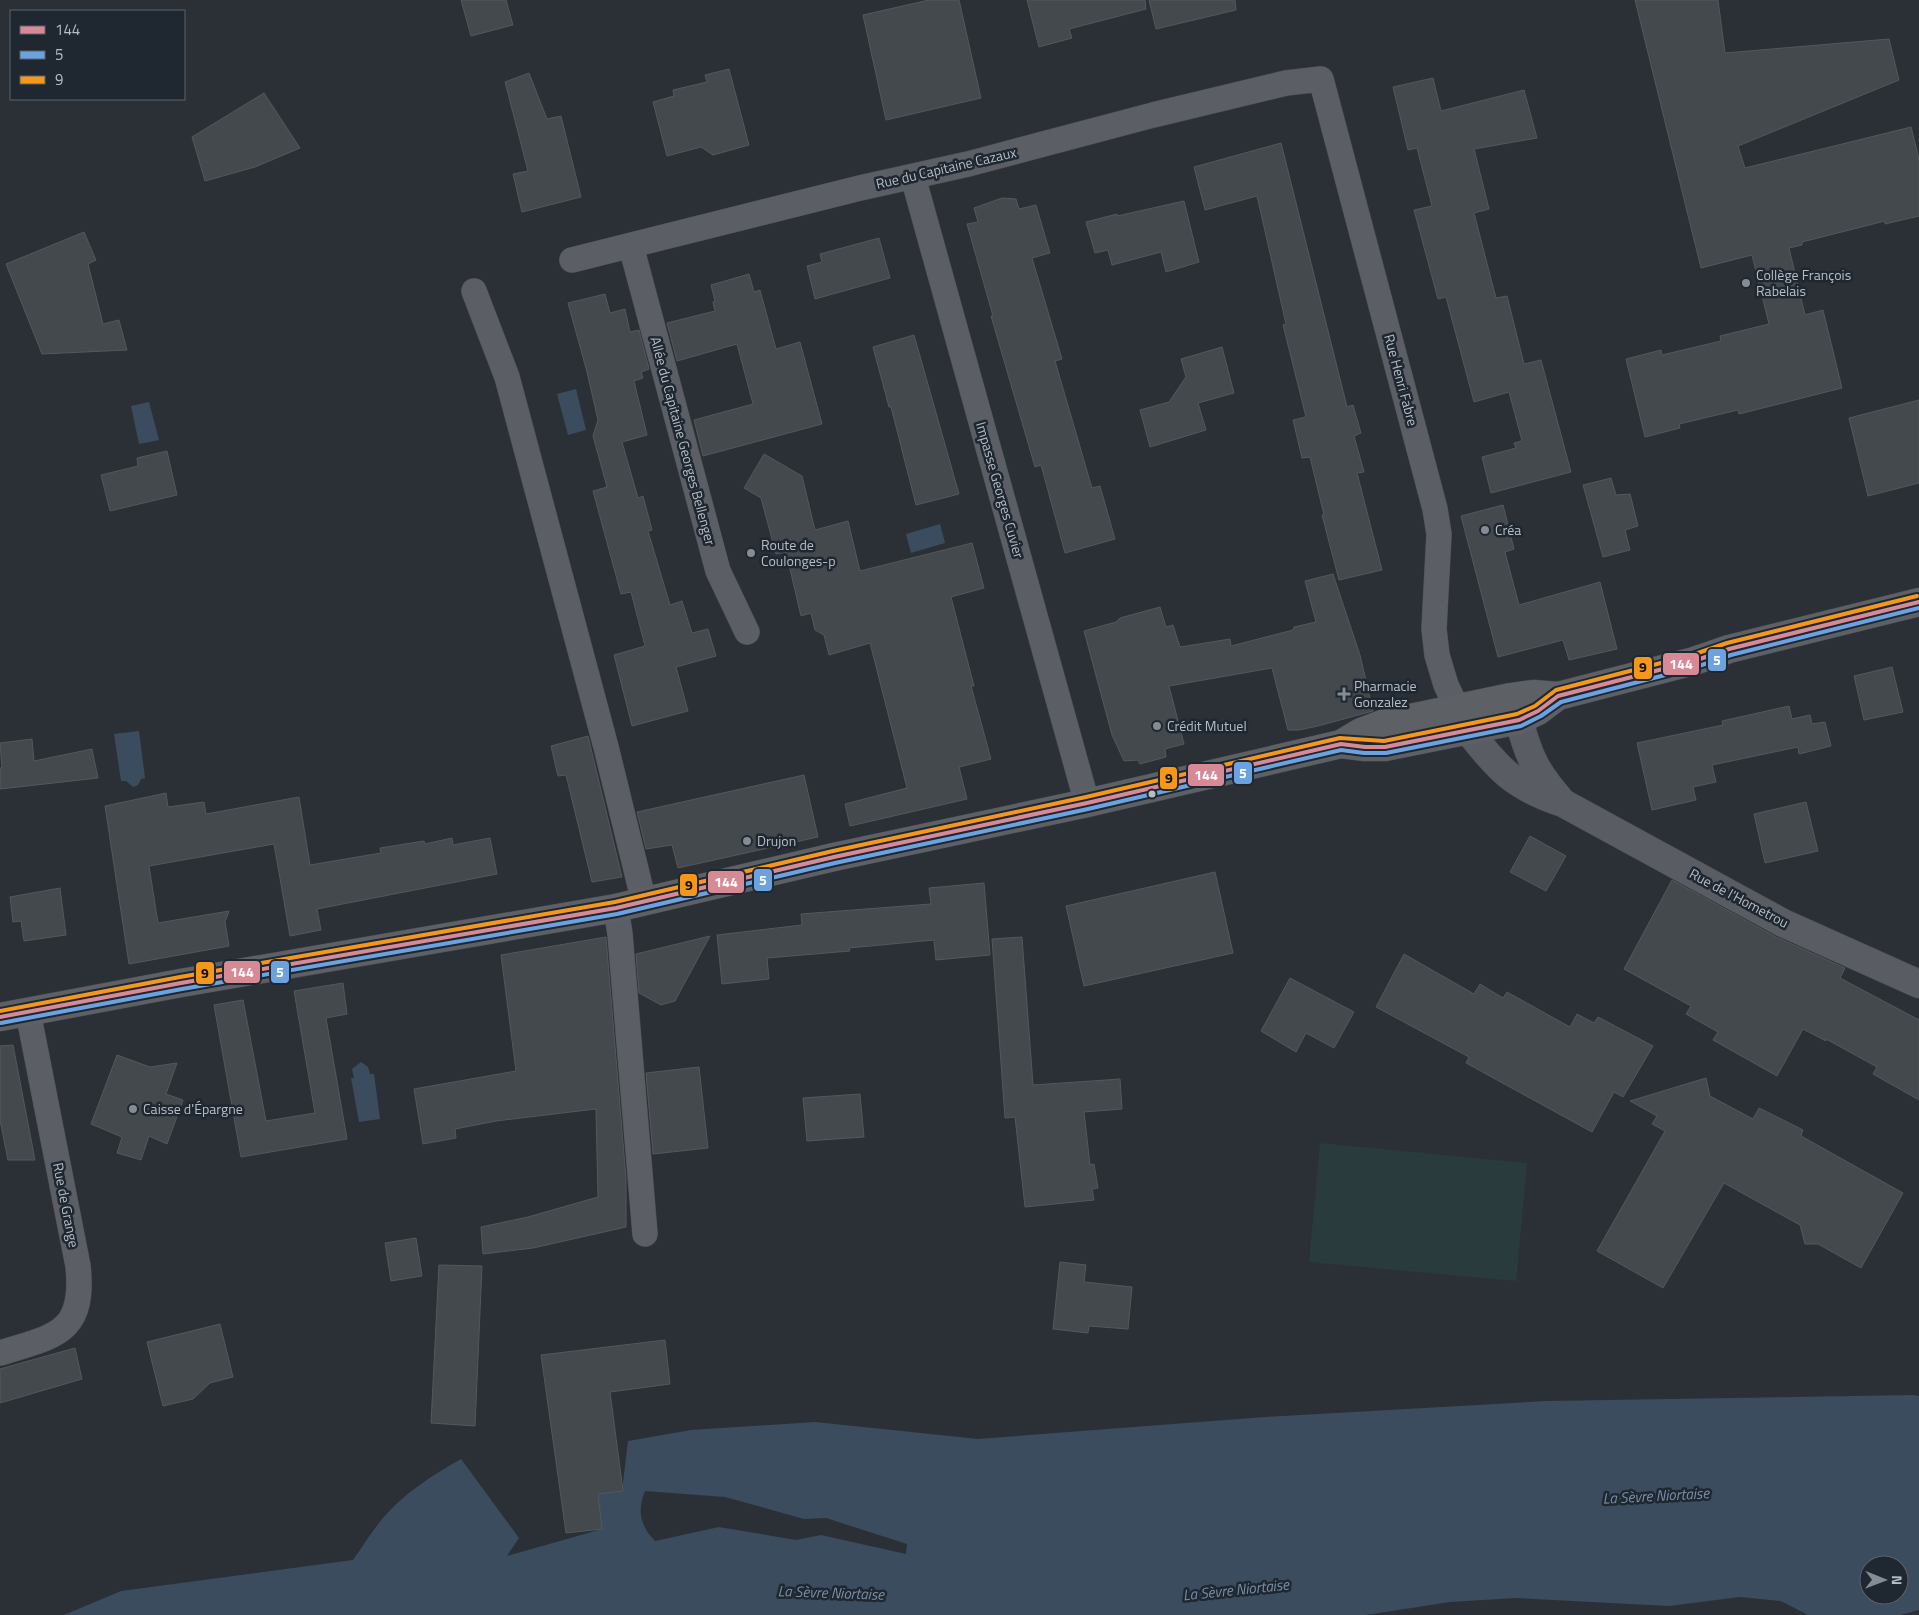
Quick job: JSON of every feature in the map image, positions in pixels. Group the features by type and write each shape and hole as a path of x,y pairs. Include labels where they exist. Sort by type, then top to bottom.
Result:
{"main road":[{"path":"0,1017 181,983 644,902 843,855 1087,803 1341,744 1361,732 1382,724 1533,694 1558,696 1694,661 1729,648 1919,602"},
{"path":"1456,708 1519,720 1538,711 1558,696"}],"street":[{"name":"Rue du Capitaine Cazaux","path":"572,260 1022,151 1153,115 1277,85 1321,79"},
{"name":"Rue Henri Fabre","path":"1321,79 1435,509 1439,534 1434,629 1437,655 1456,708"},
{"name":"Impasse Georges Cuvier","path":"913,177 1087,803"},
{"name":"Allée du Capitaine Georges Bellenger","path":"631,246 718,571 747,632"},
{"path":"474,291 507,377 606,747 644,902"},
{"path":"1484,703 1519,720"},
{"name":"Rue de l'Hometrou","path":"1456,708 1488,756 1523,787 1563,803 1783,923 1919,984"},
{"name":"Rue de l'Hometrou","path":"1519,720 1530,756 1543,780 1563,803"},
{"path":"616,908 620,934 645,1234"},
{"name":"Rue de Grange","path":"0,1353 49,1338 58,1332 71,1319 77,1306 80,1292 78,1266 28,1012"}],"shaded area":[{"path":"1320,1143 1527,1163 1516,1281 1309,1262"}],"water":[{"path":"576,389 586,430 568,435 557,394"},
{"path":"149,402 159,440 139,444 131,406"},
{"path":"940,524 945,543 911,553 906,534"},
{"path":"139,731 145,778 141,779 138,785 133,787 126,781 121,781 114,734"},
{"path":"361,1062 368,1067 370,1074 374,1074 380,1119 359,1122 351,1078 354,1078 352,1069"},
{"name":"La Sèvre Niortaise","path":"1919,1396 1919,1610 1900,1615 1808,1615 1781,1601 1740,1597 1669,1606 1516,1598 1450,1602 1366,1615 64,1615 121,1591 353,1560 379,1523 400,1500 430,1478 461,1459 519,1538 507,1556 602,1529 598,1494 622,1491 628,1441 691,1430 815,1422 978,1439 1265,1417 1547,1401","holes":["645,1491 725,1497 804,1519 826,1518 907,1544 906,1554 821,1535 796,1540 719,1527 655,1541 646,1530 641,1518 641,1505"]}],"building":[{"path":"461,0 506,0 513,25 471,36"},
{"path":"929,0 959,0 981,98 886,120 863,15"},
{"path":"1027,0 1145,0 1146,9 1069,29 1072,38 1039,47"},
{"path":"1149,0 1235,0 1236,10 1156,29"},
{"path":"1635,0 1718,0 1725,53 1889,39 1899,80 1738,146 1745,168 1911,127 1919,159 1919,216 1885,224 1885,221 1802,242 1802,245 1789,248 1805,315 1823,310 1842,388 1739,414 1738,410 1679,424 1680,428 1645,437 1626,359 1661,350 1662,355 1721,341 1720,336 1769,324 1752,255 1701,268"},
{"path":"729,69 749,145 713,155 701,147 667,156 653,102 674,96 673,90 707,82 705,75"},
{"path":"529,73 547,119 561,116 581,197 522,212 513,174 528,171 505,82"},
{"path":"1433,78 1441,111 1524,90 1537,138 1474,149 1489,209 1474,213 1496,298 1507,296 1524,364 1541,360 1571,472 1491,493 1482,457 1516,448 1514,443 1522,441 1509,392 1474,402 1446,297 1438,299 1414,210 1432,206 1417,148 1408,150 1393,87"},
{"path":"264,93 300,148 255,167 205,181 192,137"},
{"path":"1281,143 1347,407 1353,405 1361,433 1354,436 1364,472 1357,473 1382,570 1339,580 1322,515 1324,515 1310,457 1302,458 1293,420 1306,417 1283,325 1286,324 1257,196 1205,210 1194,167"},
{"path":"1002,198 1016,199 1019,209 1036,205 1050,253 1032,258 1062,359 1055,361 1092,488 1100,486 1115,539 1065,553 1041,465 1035,467 991,316 993,316 967,224 978,222 974,208"},
{"path":"1184,201 1199,262 1166,272 1161,252 1112,265 1108,250 1095,253 1086,222"},
{"path":"84,232 96,260 88,264 103,324 119,320 127,350 42,354 6,264"},
{"path":"879,238 890,278 815,299 807,266 822,262 820,254"},
{"path":"749,274 754,292 760,290 776,349 800,342 822,424 703,456 694,420 753,404 737,344 677,361 667,323 715,311 713,302 715,301 711,285"},
{"path":"605,294 610,313 625,309 630,332 639,330 649,369 641,372 643,378 634,381 647,435 622,442 638,498 643,496 652,530 648,531 670,605 682,601 692,633 708,629 716,656 676,667 688,711 632,726 614,655 645,646 631,592 621,594 593,491 607,487 593,436 598,420 568,303"},
{"path":"914,335 959,494 916,505 891,407 889,407 873,347"},
{"path":"1222,347 1234,393 1198,403 1206,430 1150,447 1140,410 1169,402 1186,377 1181,359"},
{"path":"1919,400 1919,483 1868,496 1849,418"},
{"path":"167,451 177,495 110,511 101,475 138,466 137,458"},
{"path":"764,454 802,476 815,530 848,521 860,571 972,543 984,588 951,597 974,686 971,686 991,759 959,767 967,799 850,826 845,804 907,788 870,643 829,655 824,635 815,630 811,613 801,616 786,552 776,554 761,498 744,488"},
{"path":"1611,478 1616,495 1630,494 1638,526 1625,530 1630,550 1603,557 1583,485"},
{"path":"1503,505 1514,549 1505,552 1519,605 1600,582 1617,649 1569,660 1563,640 1498,657 1461,516"},
{"path":"1333,574 1360,655 1373,711 1318,726 1288,730 1272,668 1169,686 1184,744 1165,749 1166,757 1140,764 1138,760 1124,761 1112,735 1084,631 1116,622 1120,618 1160,607 1166,627 1173,625 1180,647 1230,639 1231,646 1316,622 1305,581"},
{"path":"1892,667 1903,712 1864,720 1854,676"},
{"path":"1789,706 1792,719 1810,715 1812,724 1825,722 1831,746 1799,754 1798,747 1712,765 1716,782 1693,787 1696,800 1652,810 1637,743 1723,725 1722,721"},
{"path":"588,736 622,877 592,882 566,775 558,776 551,746"},
{"path":"32,739 34,761 92,749 98,778 0,789 0,768 2,768 0,743"},
{"path":"804,775 818,837 678,868 672,845 646,849 637,812"},
{"path":"166,793 168,807 204,802 206,814 299,797 310,865 381,853 380,848 424,841 425,844 452,838 453,845 490,838 497,874 317,909 321,930 290,936 274,844 149,866 158,923 229,911 225,922 229,946 129,964 105,806"},
{"path":"1806,802 1818,851 1765,863 1754,814"},
{"path":"1530,836 1566,856 1546,891 1510,872"},
{"path":"1215,872 1233,953 1084,986 1066,906"},
{"path":"1672,880 1776,937 1845,968 1840,978 1919,1020 1919,1100 1873,1074 1877,1067 1826,1039 1826,1041 1803,1029 1777,1076 1713,1040 1718,1032 1686,1014 1691,1006 1624,969"},
{"path":"984,883 990,955 936,960 934,940 849,948 850,951 767,958 769,979 722,984 717,935 802,925 801,914 931,904 929,888"},
{"path":"60,888 66,935 24,941 21,921 13,922 10,897"},
{"path":"710,936 675,1001 661,1005 639,993 636,954"},
{"path":"606,937 626,1179 626,1227 533,1248 483,1254 481,1227 528,1217 598,1197 596,1109 496,1121 455,1129 456,1138 423,1144 414,1089 516,1071 501,955"},
{"path":"1022,937 1033,1085 1120,1079 1122,1109 1084,1112 1090,1165 1094,1164 1098,1188 1092,1189 1094,1200 1025,1207 1015,1117 1005,1118 992,939"},
{"path":"1404,954 1474,994 1480,984 1503,998 1507,992 1570,1027 1577,1014 1594,1023 1598,1017 1653,1046 1623,1097 1614,1092 1592,1132 1466,1063 1469,1057 1376,1007"},
{"path":"1290,978 1354,1012 1334,1048 1306,1033 1296,1052 1261,1031"},
{"path":"343,983 347,1014 326,1018 347,1139 241,1157 214,1005 243,1000 266,1121 315,1113 294,991"},
{"path":"13,1045 35,1160 8,1160 0,1120 0,1046"},
{"path":"117,1055 150,1067 177,1063 166,1094 183,1100 167,1144 149,1136 141,1160 117,1153 122,1137 91,1124"},
{"path":"699,1067 708,1148 653,1154 646,1073"},
{"path":"1706,1078 1710,1096 1753,1119 1759,1108 1803,1130 1801,1136 1903,1193 1861,1268 1818,1244 1805,1244 1800,1225 1724,1183 1663,1288 1597,1251 1665,1131 1652,1124 1657,1116 1630,1101"},
{"path":"860,1094 864,1137 807,1141 803,1098"},
{"path":"416,1238 422,1276 391,1281 385,1243"},
{"path":"1060,1262 1086,1265 1084,1282 1132,1287 1128,1329 1089,1326 1088,1333 1053,1329"},
{"path":"439,1265 482,1266 475,1426 431,1423"},
{"path":"220,1324 233,1377 210,1383 193,1399 163,1406 147,1342"},
{"path":"665,1340 670,1384 610,1392 623,1491 598,1494 602,1529 566,1533 541,1355"},
{"path":"75,1348 82,1379 0,1403 0,1369"}],"transit line":[{"name":"9","path":"0,1011 180,977 615,902 833,851 1086,797 1340,738 1384,741 1517,714 1535,706 1556,690 1692,655 1727,643 1917,596"},
{"name":"144","path":"0,1017 181,983 616,908 834,857 1087,803 1341,744 1385,747 1519,720 1538,711 1558,696 1694,661 1729,649 1919,602"},
{"name":"5","path":"1,1023 182,989 617,914 835,863 1088,809 1341,750 1386,753 1521,726 1541,716 1561,702 1696,667 1731,655 1919,608"}],"place":[{"name":"Collège François Rabelais","path":"1746,283"},
{"name":"Créa","path":"1485,530"},
{"name":"Route de Coulonges-p","path":"751,553"},
{"name":"Pharmacie Gonzalez","path":"1344,694"},
{"name":"Crédit Mutuel","path":"1157,726"},
{"name":"Drujon","path":"747,841"},
{"name":"Caisse d'Épargne","path":"133,1109"}]}
